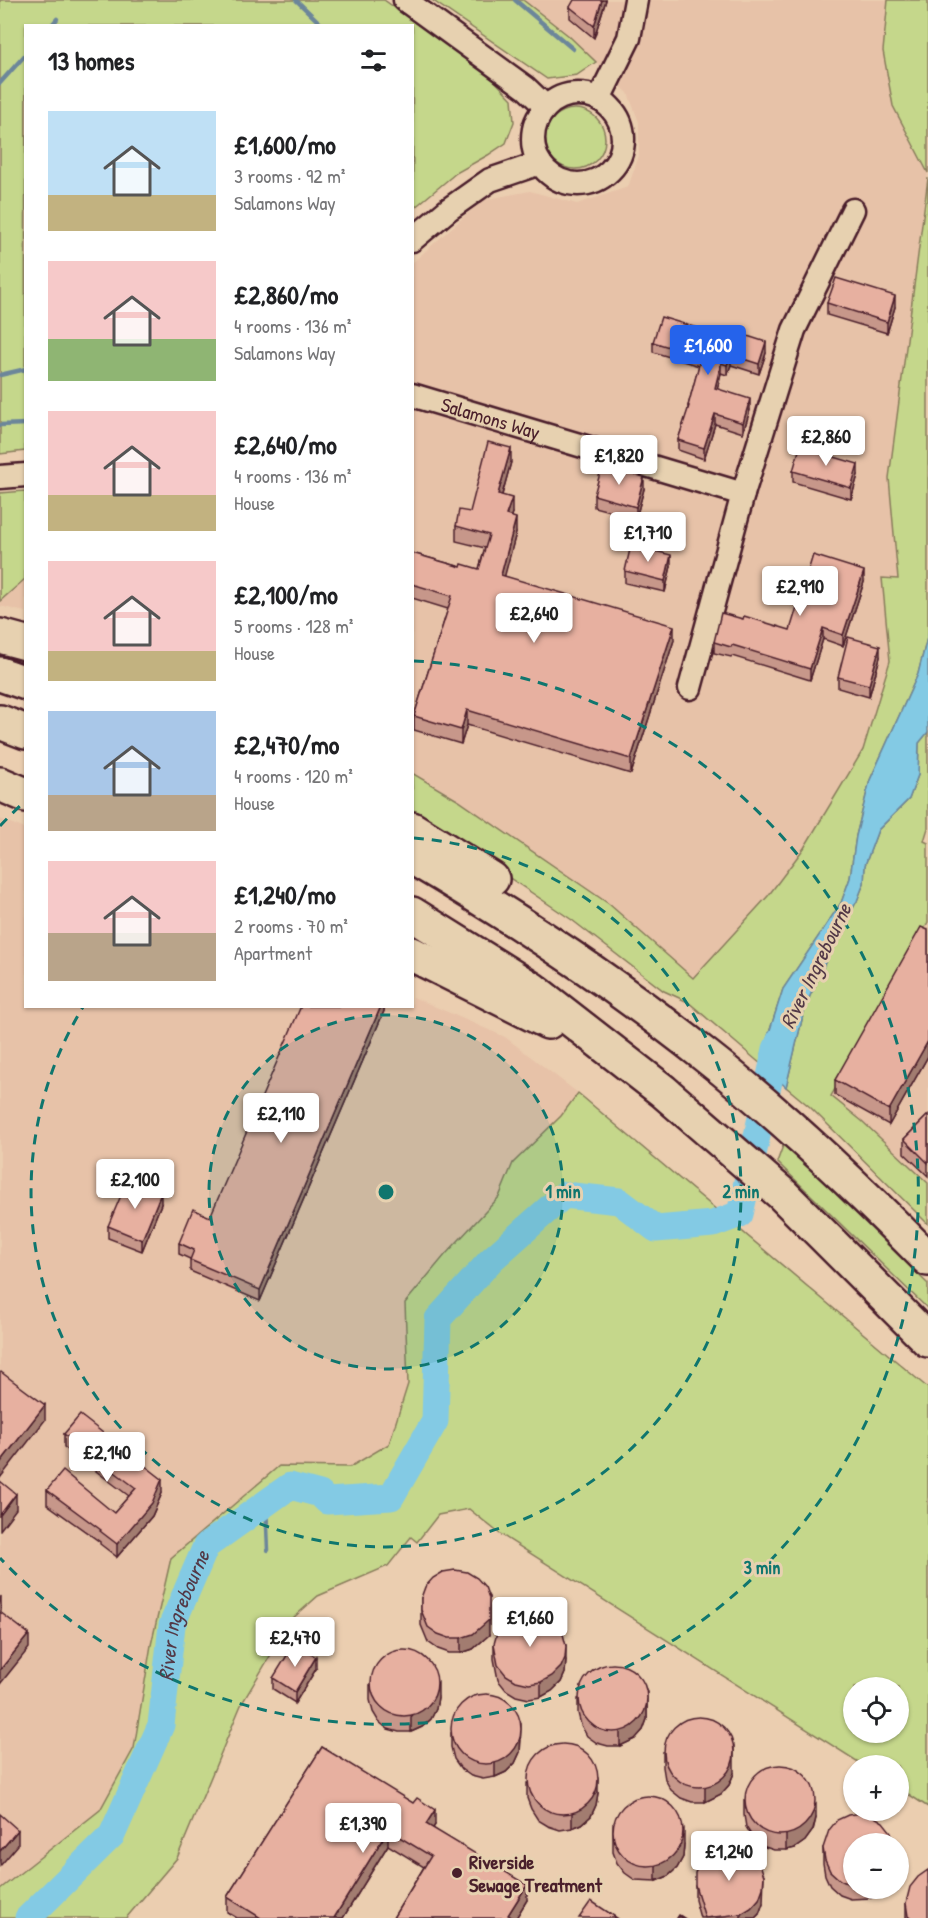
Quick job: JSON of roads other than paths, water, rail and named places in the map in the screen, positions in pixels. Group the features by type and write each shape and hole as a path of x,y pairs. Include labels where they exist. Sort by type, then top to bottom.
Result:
{"highway":[{"path":"0,636 24,643"},
{"path":"0,674 24,682"},
{"path":"0,722 24,731"},
{"path":"0,784 24,794"},
{"path":"414,829 496,881 680,1015 713,1062"},
{"path":"414,858 562,950 713,1062 802,1137 871,1201 928,1259"},
{"path":"414,915 532,988 663,1091 782,1194 928,1340"},
{"path":"414,955 544,1020 623,1075 663,1091"}],"street":[{"path":"405,0 526,88 546,107"},
{"path":"599,99 629,38 636,0"},
{"path":"572,94 599,99 611,108 619,121 622,135 621,150 615,164 605,174 592,181 578,184 563,181 550,174 540,164 534,149 533,134 537,119 546,107 572,94"},
{"path":"414,238 449,209 490,180 540,164"},
{"path":"690,688 743,494 794,330 853,210"},
{"name":"Salamons Way","path":"414,396 743,494"},
{"path":"0,477 24,475"}],"water":[{"path":"928,634 928,732 919,743 918,775 909,799 878,830 865,865 864,883 857,901 838,934 805,1007 786,1087 762,1065 762,1055 783,989 841,903 850,878 856,836 870,780 918,674"}],"waterway":[{"path":"296,0 321,24"},
{"path":"515,0 573,49"},
{"path":"53,24 57,19"},
{"path":"0,83 24,56"},
{"path":"0,375 24,369"},
{"path":"0,425 24,424"},
{"name":"River Ingrebourne","path":"28,1918 112,1835 161,1725 172,1625 206,1546 290,1486 320,1494 327,1501 391,1497 435,1421 438,1319 491,1260 564,1195 619,1201 656,1229 713,1224 740,1214 776,1049 780,1040"},
{"path":"266,1503 268,1550"}],"place":[{"name":"Riverside Sewage Treatment","path":"457,1873"}]}
